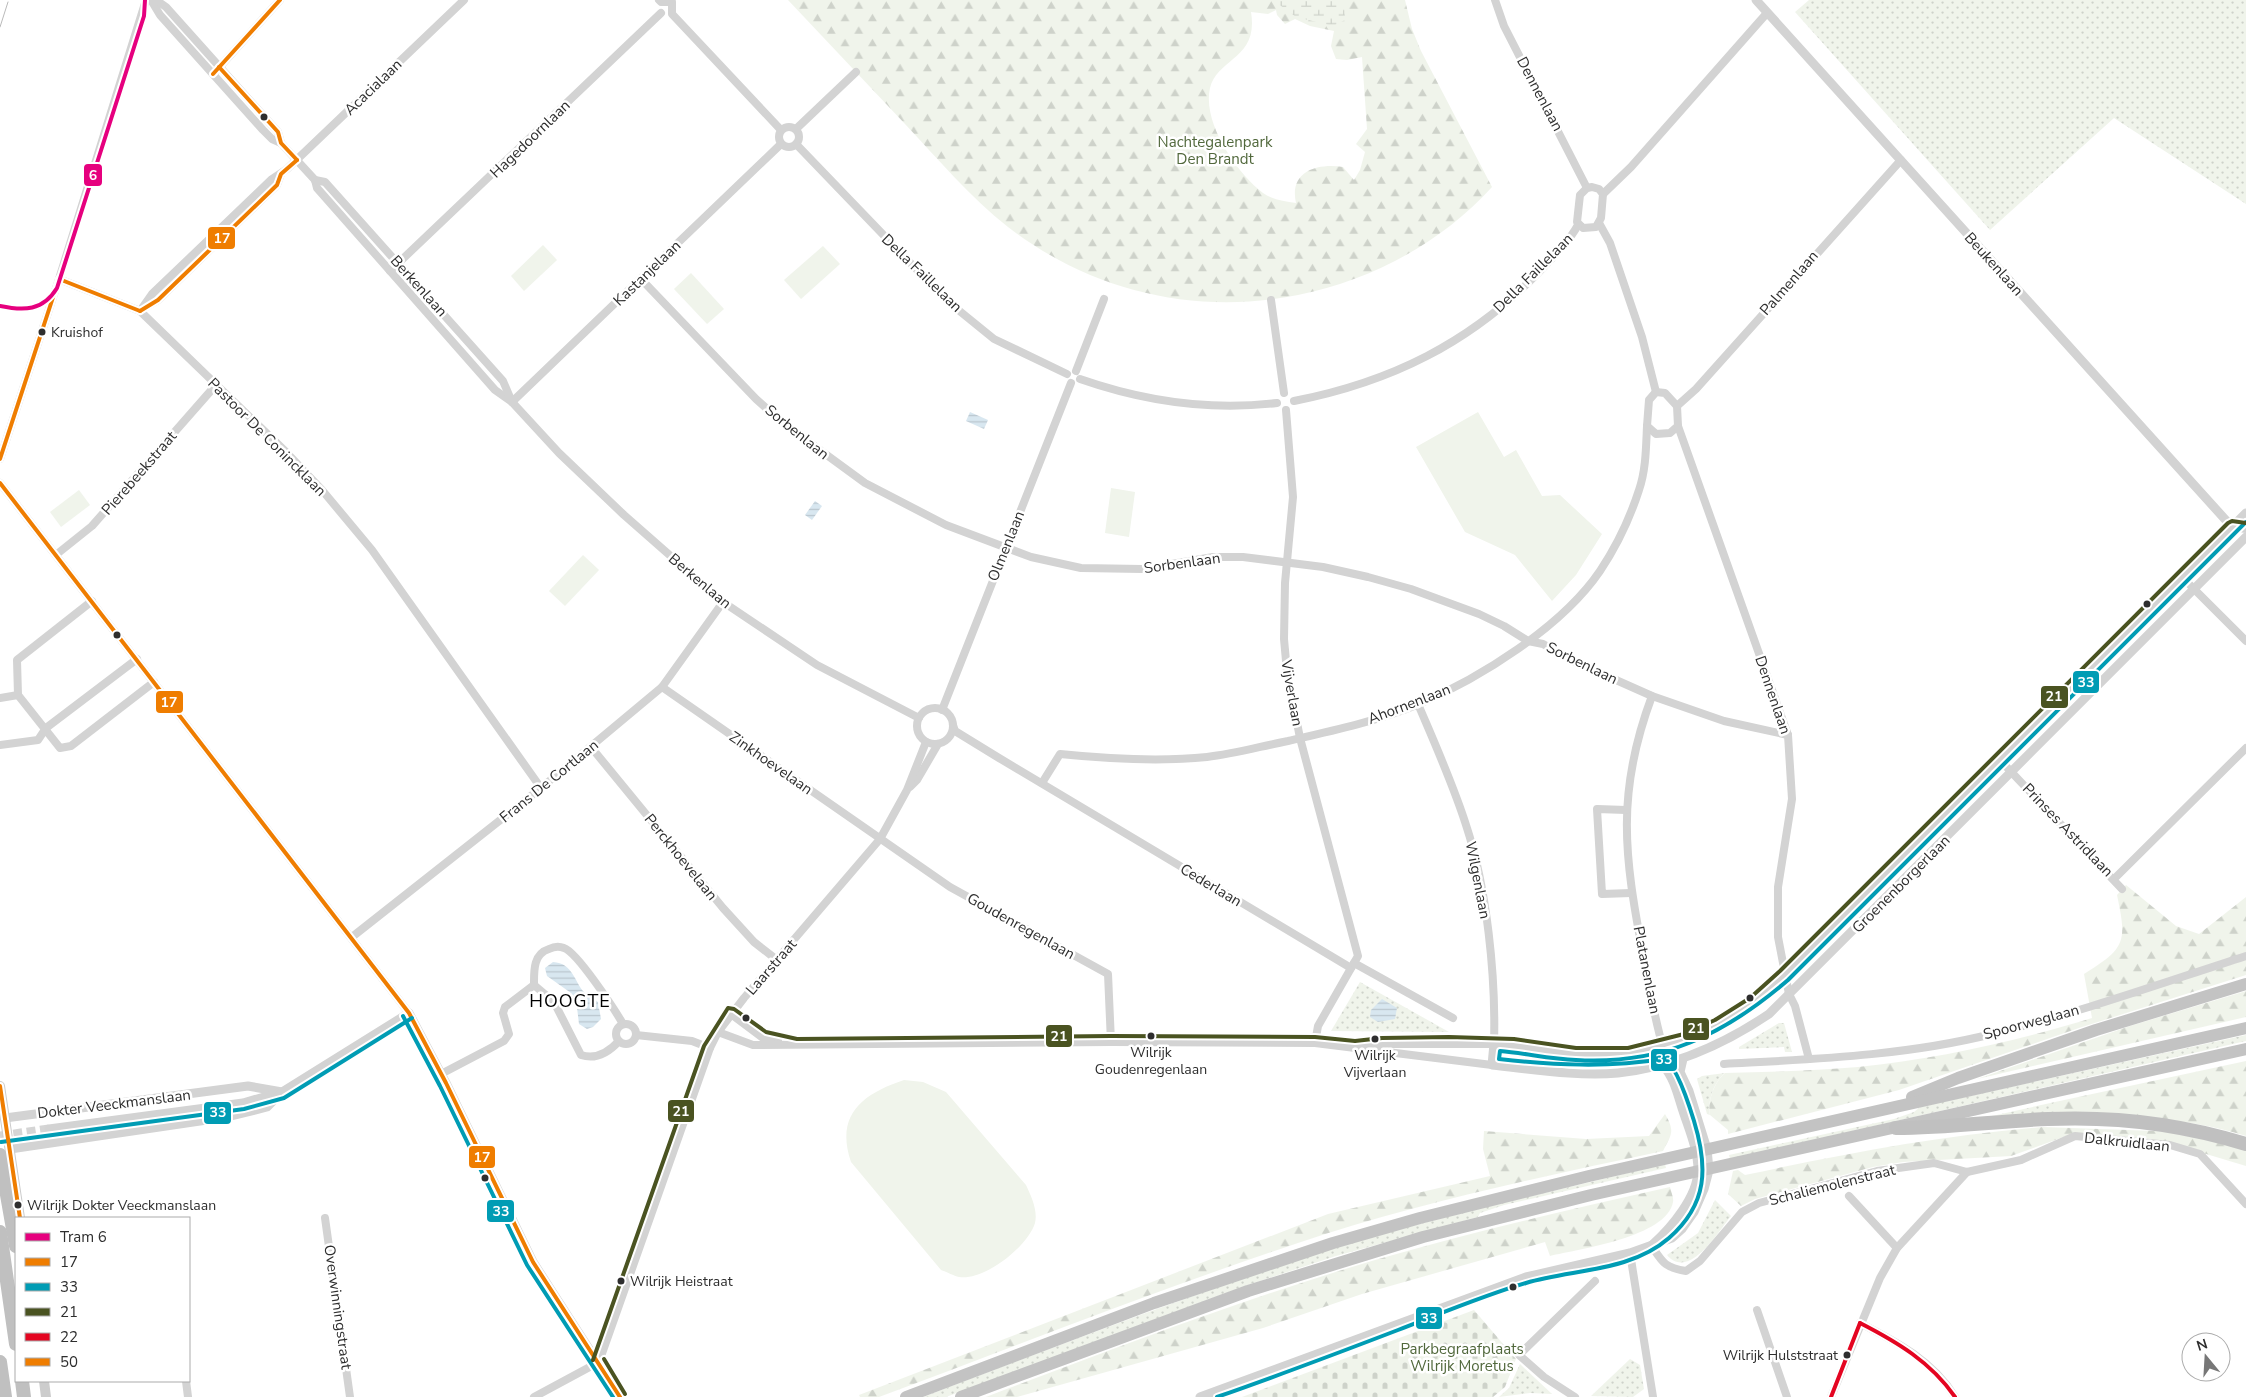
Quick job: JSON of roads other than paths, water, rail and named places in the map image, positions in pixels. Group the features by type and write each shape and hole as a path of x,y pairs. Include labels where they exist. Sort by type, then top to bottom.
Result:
{"highway":[{"path":"1892,1107 1958,1078 2096,1030 2246,984"},
{"path":"906,1397 1154,1303 1333,1243 1500,1197 2246,1028"},
{"path":"961,1397 1176,1316 1340,1261 1500,1216 2246,1049"},
{"path":"1896,1128 1942,1128 2050,1119 2134,1120 2214,1134 2246,1144"},
{"path":"5,1152 15,1237"},
{"path":"0,1232 15,1337"},
{"path":"0,1362 5,1397"},
{"path":"22,1382 24,1397"}],"main road":[{"path":"0,1086 5,1118 5,1152 20,1217"},
{"path":"44,1382 46,1397"}],"street":[{"path":"0,459 59,279 146,0"},
{"name":"Berkenlaan","path":"151,0 160,15 212,74 272,139 281,143 315,180 317,188 495,390 512,402 559,453 624,515 723,602 817,665 919,718"},
{"name":"Berkenlaan","path":"156,0 166,7 278,132 281,143"},
{"path":"212,74 280,0"},
{"name":"Acacialaan","path":"140,311 152,294 272,179 297,160 464,0"},
{"name":"Dennenlaan","path":"1495,0 1504,26 1587,188"},
{"name":"Beukenlaan","path":"1756,0 2232,527"},
{"path":"672,14 673,1 660,1 661,13 672,14 781,130"},
{"name":"Hagedoornlaan","path":"390,271 400,264 661,13"},
{"path":"1656,392 1642,337 1610,242 1599,224 1603,194 1631,167 1767,13"},
{"path":"796,129 856,72"},
{"path":"790,127 796,129 799,137 796,144 789,147 781,144 778,137 781,130 790,127"},
{"name":"Kastanjelaan","path":"512,402 781,144"},
{"name":"Della Faillelaan","path":"796,144 946,300 994,339 1067,374"},
{"name":"Palmenlaan","path":"1677,406 1696,389 1900,160"},
{"name":"Berkenlaan","path":"315,180 325,182 400,264 503,382 512,402"},
{"path":"1599,224 1588,229 1578,226 1580,198 1587,188 1597,188 1603,194"},
{"name":"Della Faillelaan","path":"1294,401 1350,388 1386,376 1445,347 1493,314 1523,288 1562,248 1578,226"},
{"name":"Pastoor De Conincklaan","path":"59,279 140,311 215,386 286,452 322,490 372,550 541,788"},
{"name":"Sorbenlaan","path":"641,279 756,399 783,423 832,461 865,483 946,525 1006,548 1058,564 1081,568 1142,569 1213,557 1243,557 1288,562 1368,577 1411,589 1479,614 1504,626 1528,641 1543,644 1571,660 1652,696 1724,721 1788,735"},
{"path":"1104,299 1076,371 1080,379 1134,396 1176,403 1224,406 1277,403"},
{"path":"1271,300 1284,393"},
{"path":"1076,371 1067,374 1067,378 1071,383 1075,383 1080,379"},
{"name":"Olmenlaan","path":"942,710 1071,383"},
{"name":"Pierebeekstraat","path":"57,554 92,526 215,386"},
{"path":"1656,392 1665,393 1677,406"},
{"path":"1656,392 1649,400 1647,426 1656,434 1670,433 1678,426"},
{"path":"1284,393 1289,393 1294,401 1292,407 1286,410 1282,409 1277,403 1277,398 1284,393"},
{"name":"Dennenlaan","path":"1677,406 1678,426 1788,735 1792,799 1778,887 1777,919 1779,949 1784,976"},
{"name":"Vijverlaan","path":"1286,410 1293,497 1284,639 1287,672 1300,738 1358,956 1353,965"},
{"name":"Ahornenlaan","path":"1042,783 1060,754 1125,760 1208,757 1355,725 1418,704 1477,676 1528,641 1566,609 1599,572 1614,546 1640,488 1646,449 1647,426"},
{"path":"0,483 57,554 409,1013 533,1262 620,1397"},
{"name":"Groenenborgerlaan","path":"1494,1044 1597,1054 1629,1054 1662,1047 1718,1026 1754,1003 1784,976 2246,513"},
{"path":"2232,527 2246,529"},
{"name":"Groenenborgerlaan","path":"1492,1065 1616,1073 1663,1065 1683,1059 1729,1039 1769,1014 2246,537"},
{"path":"2182,578 2246,640"},
{"path":"92,601 17,660 18,695 60,748 71,746 154,682"},
{"name":"Frans De Cortlaan","path":"352,937 541,788 662,687 723,602"},
{"path":"0,745 38,740 46,728 137,659"},
{"name":"Zinkhoevelaan","path":"662,687 880,838"},
{"path":"0,698 18,695"},
{"name":"Platanenlaan","path":"1652,696 1637,739 1626,810 1627,852 1632,893 1662,1047"},
{"name":"Wilgenlaan","path":"1418,704 1464,817 1476,864 1490,952 1494,1044 1492,1065"},
{"path":"932,708 942,710 950,717 953,725 950,737 938,744 926,742 917,729 919,718 932,708"},
{"name":"Cederlaan","path":"953,725 955,731 999,758 1353,965"},
{"name":"Cederlaan","path":"950,737 954,736 999,758"},
{"name":"Laarstraat","path":"598,1362 710,1048 718,1032 731,1014 880,838 907,790 926,742"},
{"name":"Laarstraat","path":"907,790 917,780 938,744"},
{"name":"Perckhoevelaan","path":"591,747 723,908 754,942 777,960"},
{"path":"2114,879 2246,748"},
{"path":"2000,760 2012,772"},
{"name":"Prinses Astridlaan","path":"2012,772 2122,889"},
{"path":"1626,810 1597,810 1602,894 1632,893"},
{"name":"Goudenregenlaan","path":"880,838 950,887 1108,974 1111,1042"},
{"path":"619,1042 610,1050 601,1054 587,1057 581,1054 554,1002 534,985 534,965 538,955 547,949 565,948 585,970 616,1011 623,1024"},
{"name":"Spoorweglaan","path":"1724,1064 1859,1056 1922,1048 1991,1034 2053,1017 2246,956"},
{"path":"1315,1043 1318,1026 1353,965 1453,1018"},
{"path":"1784,976 1789,994 1795,1006 1809,1059"},
{"path":"441,1074 504,1041 508,1034 503,1013 505,1007 534,985"},
{"name":"Dokter Veeckmanslaan","path":"5,1152 227,1116 267,1107 282,1092 409,1013"},
{"path":"731,1014 763,1038 796,1045"},
{"path":"623,1024 633,1026 636,1035"},
{"path":"619,1042 616,1032 623,1024"},
{"path":"718,1032 753,1045 1111,1042 1315,1043 1492,1065"},
{"path":"619,1042 629,1044 636,1035"},
{"path":"636,1035 692,1041 710,1048"},
{"path":"1356,1047 1382,1044 1494,1044"},
{"path":"1200,1397 1214,1395 1526,1276 1630,1253 1672,1238 1682,1229 1694,1212 1702,1195 1703,1171 1701,1151 1689,1091 1680,1072 1683,1059"},
{"path":"1663,1065 1674,1083 1701,1151"},
{"name":"Dokter Veeckmanslaan","path":"5,1118 248,1086 282,1092"},
{"path":"49,1129 243,1103 282,1092"},
{"name":"Schaliemolenstraat","path":"1650,1245 1661,1261 1670,1268 1686,1271 1700,1261 1742,1212 1759,1203 1877,1171 1934,1163 1967,1172 2021,1160 2075,1136"},
{"name":"Dalkruidlaan","path":"2075,1136 2170,1145 2200,1154 2246,1204"},
{"path":"1831,1397 1860,1323 1896,1248 1967,1172"},
{"name":"Schaliemolenstraat","path":"1849,1196 1896,1248"},
{"name":"Overwinningstraat","path":"325,1218 350,1397"},
{"path":"1630,1253 1653,1397"},
{"path":"1575,1397 1544,1377 1519,1355 1595,1281"},
{"path":"1757,1310 1787,1397"},
{"path":"1860,1323 1902,1345 1931,1368 1955,1397"},
{"path":"534,1397 598,1362"},
{"path":"186,1382 188,1397"}],"tunnel":[{"path":"0,1136 49,1129"}],"tram line":[{"name":"6","path":"0,306 17,309 32,308 46,301 57,288 144,16 145,0"},
{"path":"0,27 8,2"}],"place":[{"name":"Kruishof","path":"42,332"},
{"name":"Wilrijk Goudenregenlaan","path":"1151,1036"},
{"name":"Wilrijk Vijverlaan","path":"1375,1039"},
{"name":"Wilrijk Dokter Veeckmanslaan","path":"18,1205"},
{"name":"Wilrijk Heistraat","path":"621,1281"},
{"name":"Wilrijk Hulststraat","path":"1847,1355"}],"district":[{"name":"HOOGTE","path":"570,1001"}],"park label":[{"name":"Nachtegalenpark Den Brandt","path":"1215,150"},
{"name":"Parkbegraafplaats Wilrijk Moretus","path":"1462,1358"}]}
